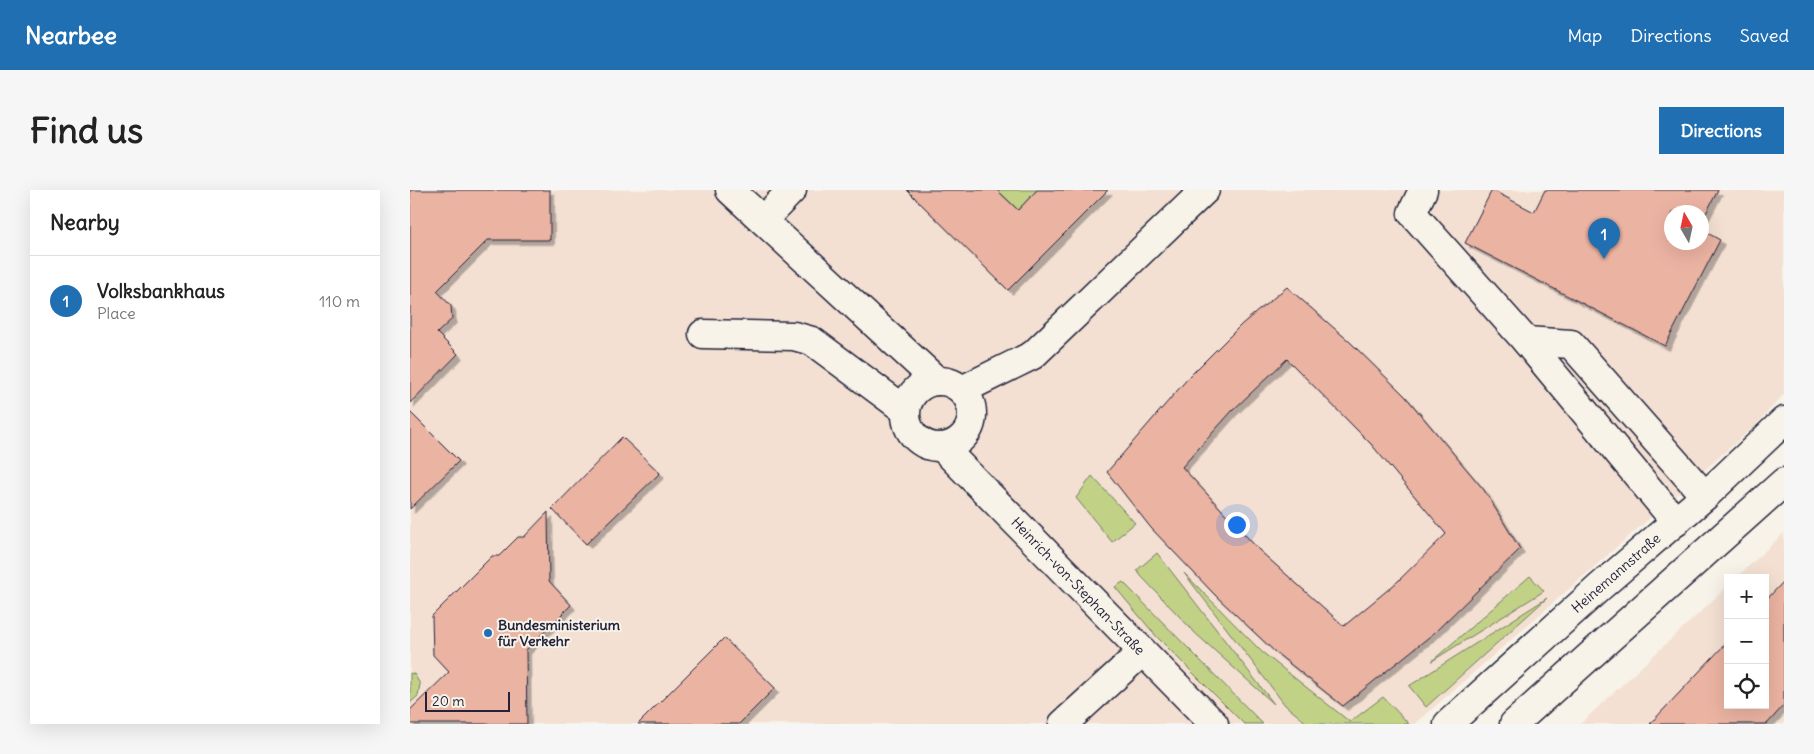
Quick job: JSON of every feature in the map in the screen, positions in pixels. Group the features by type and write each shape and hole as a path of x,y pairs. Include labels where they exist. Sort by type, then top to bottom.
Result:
{"main road":[{"path":"730,190 937,381"},
{"path":"763,220 792,190"},
{"path":"962,390 1033,355 1205,190"},
{"path":"1423,190 1412,214 1526,342 1676,522"},
{"path":"703,334 794,336 812,340 905,410"},
{"path":"1526,342 1571,344 1705,496"},
{"path":"937,381 955,385 962,390 970,404 972,420 962,438 943,448 934,448 918,441 907,427 905,410 909,398 926,383 937,381"},
{"name":"Heinemannstraße","path":"1448,724 1705,496 1784,421"},
{"name":"Heinrich-von-Stephan-Straße","path":"943,448 1214,724"},
{"path":"1514,724 1783,484 1752,452"},
{"path":"1063,724 1142,652"}],"shaded area":[{"path":"410,190 1784,190 1784,394 1756,425 1415,724 410,724"},
{"path":"1784,533 1784,724 1580,724 1724,590 1724,709 1769,709 1769,574 1740,574"}],"green space":[{"path":"997,190 1037,190 1018,210"},
{"path":"1092,476 1135,523 1112,542 1076,498"},
{"path":"1157,553 1274,704 1195,633 1141,576 1137,570"},
{"path":"1184,573 1262,652 1350,722 1383,697 1409,724 1308,724 1285,705"},
{"path":"1530,576 1544,591 1432,661"},
{"path":"1123,582 1263,724 1244,724 1156,636 1115,587"},
{"path":"1547,598 1426,707 1409,686"},
{"path":"410,673 414,674 420,684 418,696 410,703"}],"building":[{"path":"410,190 550,190 550,240 488,240 437,291 451,306 452,319 437,333 458,354 410,403"},
{"path":"907,190 997,190 1018,210 1037,190 1108,190 1008,290"},
{"path":"1492,190 1534,212 1545,190 1718,190 1709,207 1709,205 1664,205 1664,250 1709,250 1709,234 1720,240 1665,346 1465,243"},
{"path":"1287,287 1350,342 1405,396 1484,490 1520,549 1434,633 1343,706 1275,652 1215,595 1151,528 1107,472 1189,377 1242,324","holes":["1287,359 1371,444 1446,534 1396,583 1344,626 1259,550 1182,467 1232,411"]},
{"path":"410,412 459,461 410,509"},
{"path":"622,437 660,473 586,544 552,509"},
{"name":"Bundesministerium für Verkehr","path":"548,512 549,581 571,605 526,650 527,724 410,724 410,710 449,672 433,655 432,616 492,556 499,556 518,537 524,537"},
{"path":"1784,581 1784,705 1767,724 1650,724 1724,645 1724,709 1769,709 1769,597"},
{"path":"724,638 775,688 739,724 638,724"}],"place":[{"name":"Volksbankhaus","path":"1604,259"},
{"name":"Bundesministerium für Verkehr","path":"488,633"}]}
